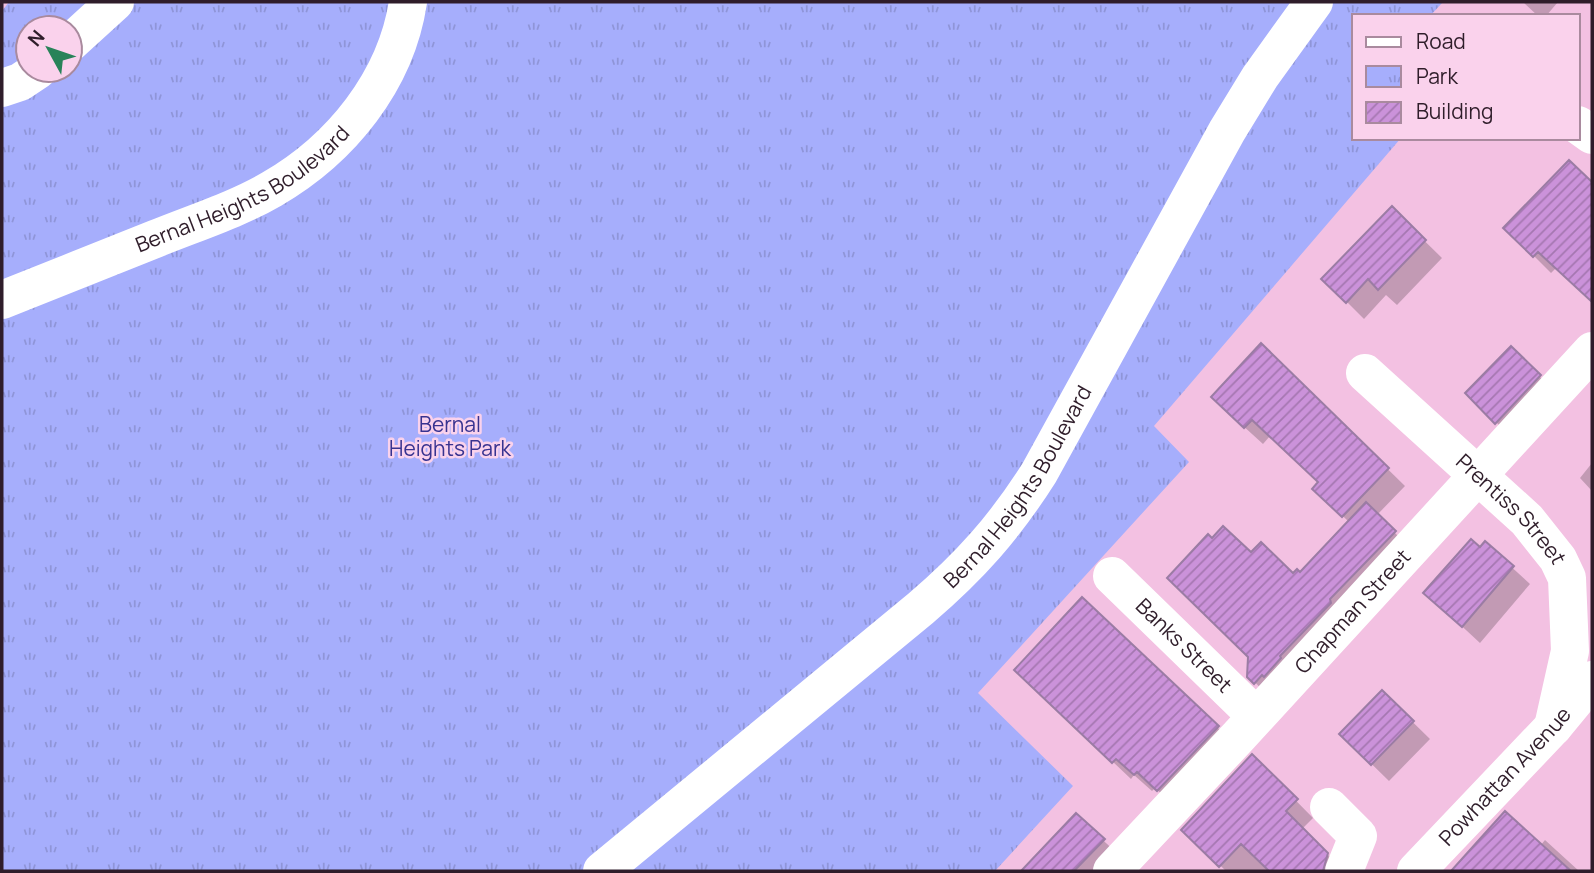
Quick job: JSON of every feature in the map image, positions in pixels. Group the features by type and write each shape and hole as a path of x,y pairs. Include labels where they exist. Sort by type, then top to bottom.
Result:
{"street":[{"path":"84,30 115,2"},
{"name":"Bernal Heights Boulevard","path":"2,300 272,189 320,155 360,115 387,70 408,2"},
{"name":"Bernal Heights Boulevard","path":"602,871 921,608 988,546 1039,474 1227,131 1260,77 1314,2"},
{"name":"Chapman Street","path":"1112,871 1592,351"},
{"name":"Prentiss Street","path":"1365,373 1527,520 1558,559 1567,578 1570,652 1553,727"},
{"name":"Banks Street","path":"1112,576 1256,716"},
{"name":"Powhattan Avenue","path":"1419,870 1553,727 1592,680"},
{"path":"1329,807 1358,836 1344,871"}],"green space":[{"name":"Bernal Heights Park","path":"9,2 1443,2 1432,14 1352,14 1352,140 1399,140 1154,426 1189,462 978,693 1073,786 995,871 2,871 2,11"}],"building":[{"path":"1569,160 1592,182 1592,302 1538,252 1533,257 1503,228"},
{"path":"1392,206 1426,240 1378,290 1368,279 1346,303 1321,279"},
{"path":"1261,343 1389,468 1342,517 1312,489 1318,482 1252,420 1244,428 1211,397"},
{"path":"1511,346 1541,375 1495,424 1465,393"},
{"path":"1366,502 1396,531 1330,599 1331,603 1280,656 1264,677 1262,675 1254,684 1247,677 1248,657 1167,578 1208,534 1212,538 1223,526 1251,552 1261,542 1293,573 1297,569 1300,572"},
{"path":"1471,539 1480,547 1485,541 1514,566 1462,627 1423,593"},
{"path":"1082,597 1219,726 1157,791 1137,772 1134,775 1116,759 1112,763 1014,670"},
{"path":"1382,690 1414,721 1371,765 1339,734"},
{"path":"1252,754 1298,799 1286,811 1328,853 1323,871 1269,871 1241,844 1219,867 1181,830"},
{"path":"1505,811 1571,871 1451,871"},
{"path":"1076,813 1105,839 1074,871 1021,871"}]}
